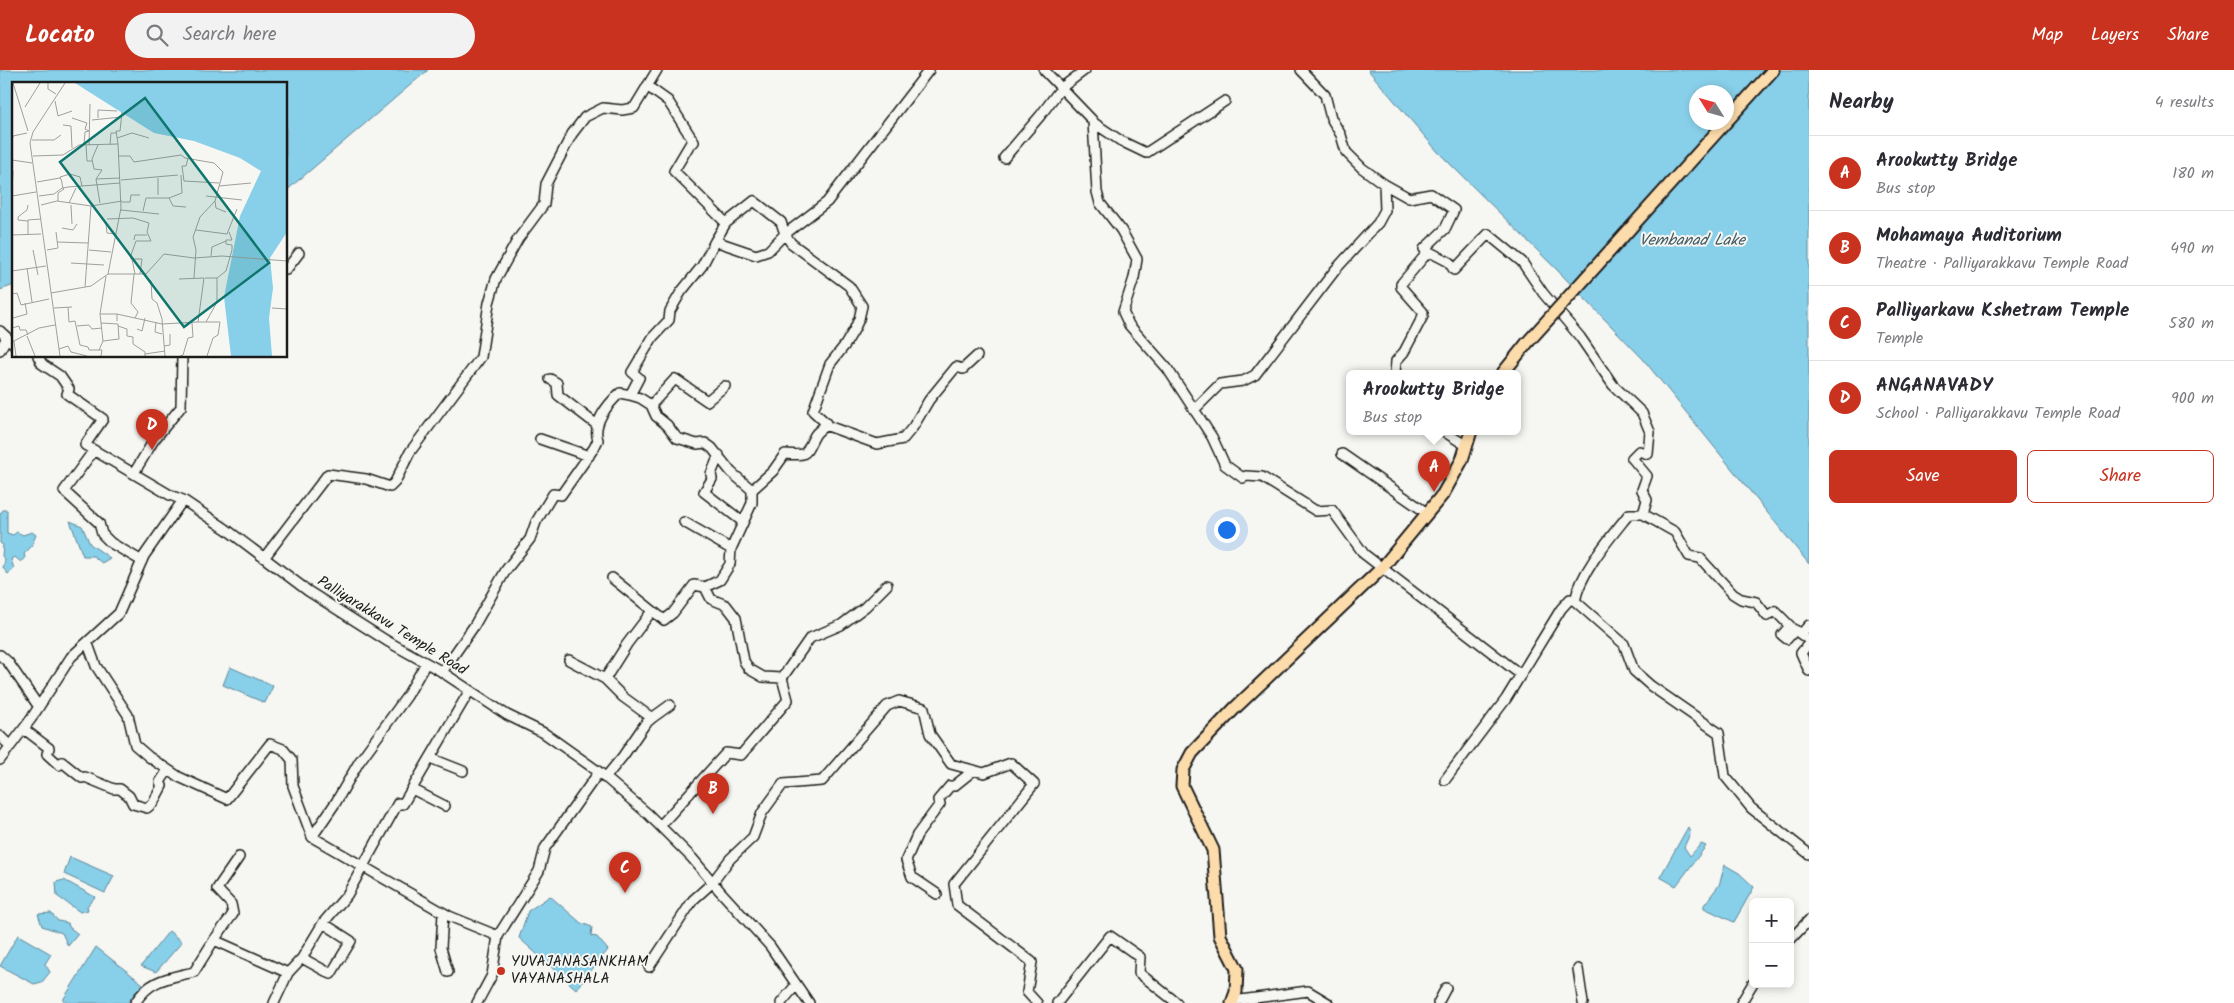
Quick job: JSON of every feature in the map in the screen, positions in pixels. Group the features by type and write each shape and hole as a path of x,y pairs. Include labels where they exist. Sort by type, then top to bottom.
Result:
{"main road":[{"path":"1734,113 1773,70"},
{"path":"1505,370 1527,343 1719,130"},
{"path":"1232,1002 1238,982 1237,969 1220,936 1212,850 1182,786 1183,770 1192,753 1235,708 1382,568 1443,494 1462,460 1470,435"}],"street":[{"path":"264,558 328,474 366,479 390,487 395,482 410,452 481,357 489,303 496,279 518,239 544,204 546,184 572,134 585,116 603,108 622,110 634,108 657,70"},
{"path":"715,241 756,255 768,251 785,234 826,202 929,70"},
{"path":"1044,70 1094,123 1122,141 1146,153 1225,100"},
{"path":"1004,158 1061,88 1085,70"},
{"path":"1301,70 1326,96 1331,118 1341,135 1346,152 1362,168 1384,184 1409,198 1430,194 1454,210 1445,229 1424,250 1449,262 1454,270 1488,234 1522,262 1543,293 1580,337 1613,385 1642,413 1650,432 1648,454 1639,451 1632,458 1647,476 1642,490 1647,500 1643,514"},
{"path":"647,86 668,101 694,142 690,144 674,171 726,223"},
{"path":"1094,123 1097,192 1100,203 1121,230 1137,259 1134,278 1123,312 1129,325 1167,368 1212,438 1225,465 1243,478 1246,476 1262,478 1316,511 1332,510 1364,554 1521,675"},
{"path":"1194,410 1220,384 1242,381 1255,375 1268,361 1336,269 1378,223 1386,210 1384,184"},
{"path":"630,396 640,378 632,372 653,337 668,320 670,311 681,292 702,266 726,223 754,201 781,222 785,234 791,243 849,286 862,306 854,330 830,364 813,411 826,423 825,425 878,444 903,439 929,400 956,367 964,369 977,356"},
{"path":"1395,370 1396,361 1404,352 1423,316 1423,312 1401,287 1401,284 1428,252"},
{"path":"288,267 299,253"},
{"path":"0,350 7,338"},
{"path":"39,358 42,364 60,376 69,389 67,393 103,419 85,445 94,450 64,491 99,523 102,534 111,543 142,562"},
{"path":"134,473 154,440 181,407 182,358"},
{"path":"550,379 557,383 558,394 597,425"},
{"path":"651,404 675,380 707,401 725,386"},
{"path":"442,672 474,626 506,570 530,539 536,522 553,494 561,495 589,456 598,440 596,434 597,425 610,403 620,393 640,398 651,404 656,416 677,438 698,444 705,443 719,455 731,472 752,490"},
{"path":"612,578 664,620 673,613 694,585 705,587 720,580 730,564 731,549 752,502 752,490 773,471 785,454 803,455 814,442 815,435 825,425"},
{"path":"1449,435 1466,446"},
{"path":"540,438 589,456"},
{"name":"Palliyarakkavu Temple Road","path":"94,450 170,495 183,500 308,591 386,641 442,672 507,714 544,733 602,775 660,826 692,858 770,946 809,1003"},
{"path":"1342,454 1427,513"},
{"path":"719,455 711,474 712,478 704,492 743,522"},
{"path":"0,760 72,657 119,613 142,562 183,500"},
{"path":"1575,601 1578,588 1607,541 1629,514 1643,514 1675,532 1689,556 1700,558 1733,594 1741,599 1756,602 1767,616 1775,610 1790,626 1782,635 1787,639 1795,630 1801,634 1809,642 1802,653 1809,671"},
{"path":"684,522 731,549"},
{"path":"782,678 810,638 841,625 865,607 887,585"},
{"path":"705,587 711,599 726,605 736,618 744,661 749,669 763,677 782,678"},
{"path":"1445,780 1506,699 1561,609 1570,599 1575,601 1624,644 1634,671 1650,686 1720,733 1725,776 1751,808 1809,854"},
{"path":"605,679 627,644 652,611"},
{"path":"1801,634 1809,625"},
{"path":"88,644 96,666 128,714 135,745 168,770 227,799 270,744 283,749 292,760 293,786 312,837 443,913 498,936"},
{"path":"0,655 8,662 39,706"},
{"path":"569,660 605,679 623,697 652,718"},
{"path":"312,837 336,802 359,762 407,696 426,663"},
{"path":"660,826 726,753 741,755 788,700 782,678"},
{"path":"274,1003 288,973 302,958 323,923 347,895 398,803 403,804 470,690"},
{"path":"649,967 693,900 712,882 753,836 762,813 783,784 822,781 887,706 899,701 924,708 930,734 951,764 984,773 1011,763 1034,784 954,884 957,904 1032,962 1027,992 1037,1003"},
{"path":"477,1003 492,975 498,936 539,871 545,848 602,775 623,756 645,724 670,706"},
{"path":"24,728 49,748 47,754 59,765 62,762 82,778 85,776 114,789 120,789 129,796 132,804 147,808 153,803 162,786 160,782 168,770"},
{"path":"0,736 10,746"},
{"path":"430,758 463,771"},
{"path":"937,894 912,877 906,860 917,835 940,804 938,800 950,786 954,786 974,770"},
{"path":"412,789 446,806"},
{"path":"135,1003 141,993 151,984 194,972 233,914 231,904 217,889 238,857"},
{"path":"443,913 441,948 448,972"},
{"path":"1794,936 1809,920"},
{"path":"302,958 331,974 351,941 323,923"},
{"path":"1058,1003 1110,936 1140,957 1139,973 1177,1003"},
{"path":"214,940 288,973"},
{"path":"1578,970 1583,1003"},
{"path":"781,1003 796,985"},
{"path":"1438,1003 1446,988"},
{"path":"1741,1003 1750,988"},
{"path":"1232,1002 1308,991 1328,1003"}],"water":[{"path":"0,70 428,70 288,189 288,82 12,82 12,286 0,290"},
{"name":"Vembanad Lake","path":"1368,70 1809,70 1809,564 1643,359 1557,270 1438,152"},
{"path":"3,510 7,510 7,533 13,535 17,532 23,535 32,532 36,535 21,562 15,557 11,559 14,569 8,574 3,568 5,560 2,556 3,545 0,543 0,514"},
{"path":"70,521 82,526 90,544 110,558 102,563 93,556 83,556"},
{"path":"230,667 273,686 265,703 223,685"},
{"path":"1688,827 1690,834 1684,847 1690,856 1701,844 1706,846 1676,886 1660,877"},
{"path":"70,857 114,876 105,893 64,874"},
{"path":"1725,865 1739,873 1754,887 1734,922 1704,908 1704,905 1719,885"},
{"path":"64,880 95,897 87,906 88,910 80,912 57,896 56,882"},
{"path":"550,896 581,923 592,927 591,936 597,937 608,950 576,989 519,938 528,911"},
{"path":"51,913 58,921 68,923 69,927 78,934 68,946 62,933 42,926 38,914"},
{"path":"169,931 182,942 156,972 141,966"},
{"path":"18,935 51,954 45,964 50,972 42,982 34,984 0,966"},
{"path":"96,947 143,984 128,1003 68,1003 63,1000"}],"place":[{"name":"ANGANAVADY","path":"152,450"},
{"name":"Arookutty Bridge","path":"1434,492"},
{"name":"Mohamaya Auditorium","path":"713,814"},
{"name":"Palliyarkavu Kshetram Temple","path":"625,893"},
{"name":"YUVAJANASANKHAM VAYANASHALA","path":"501,971"}]}
